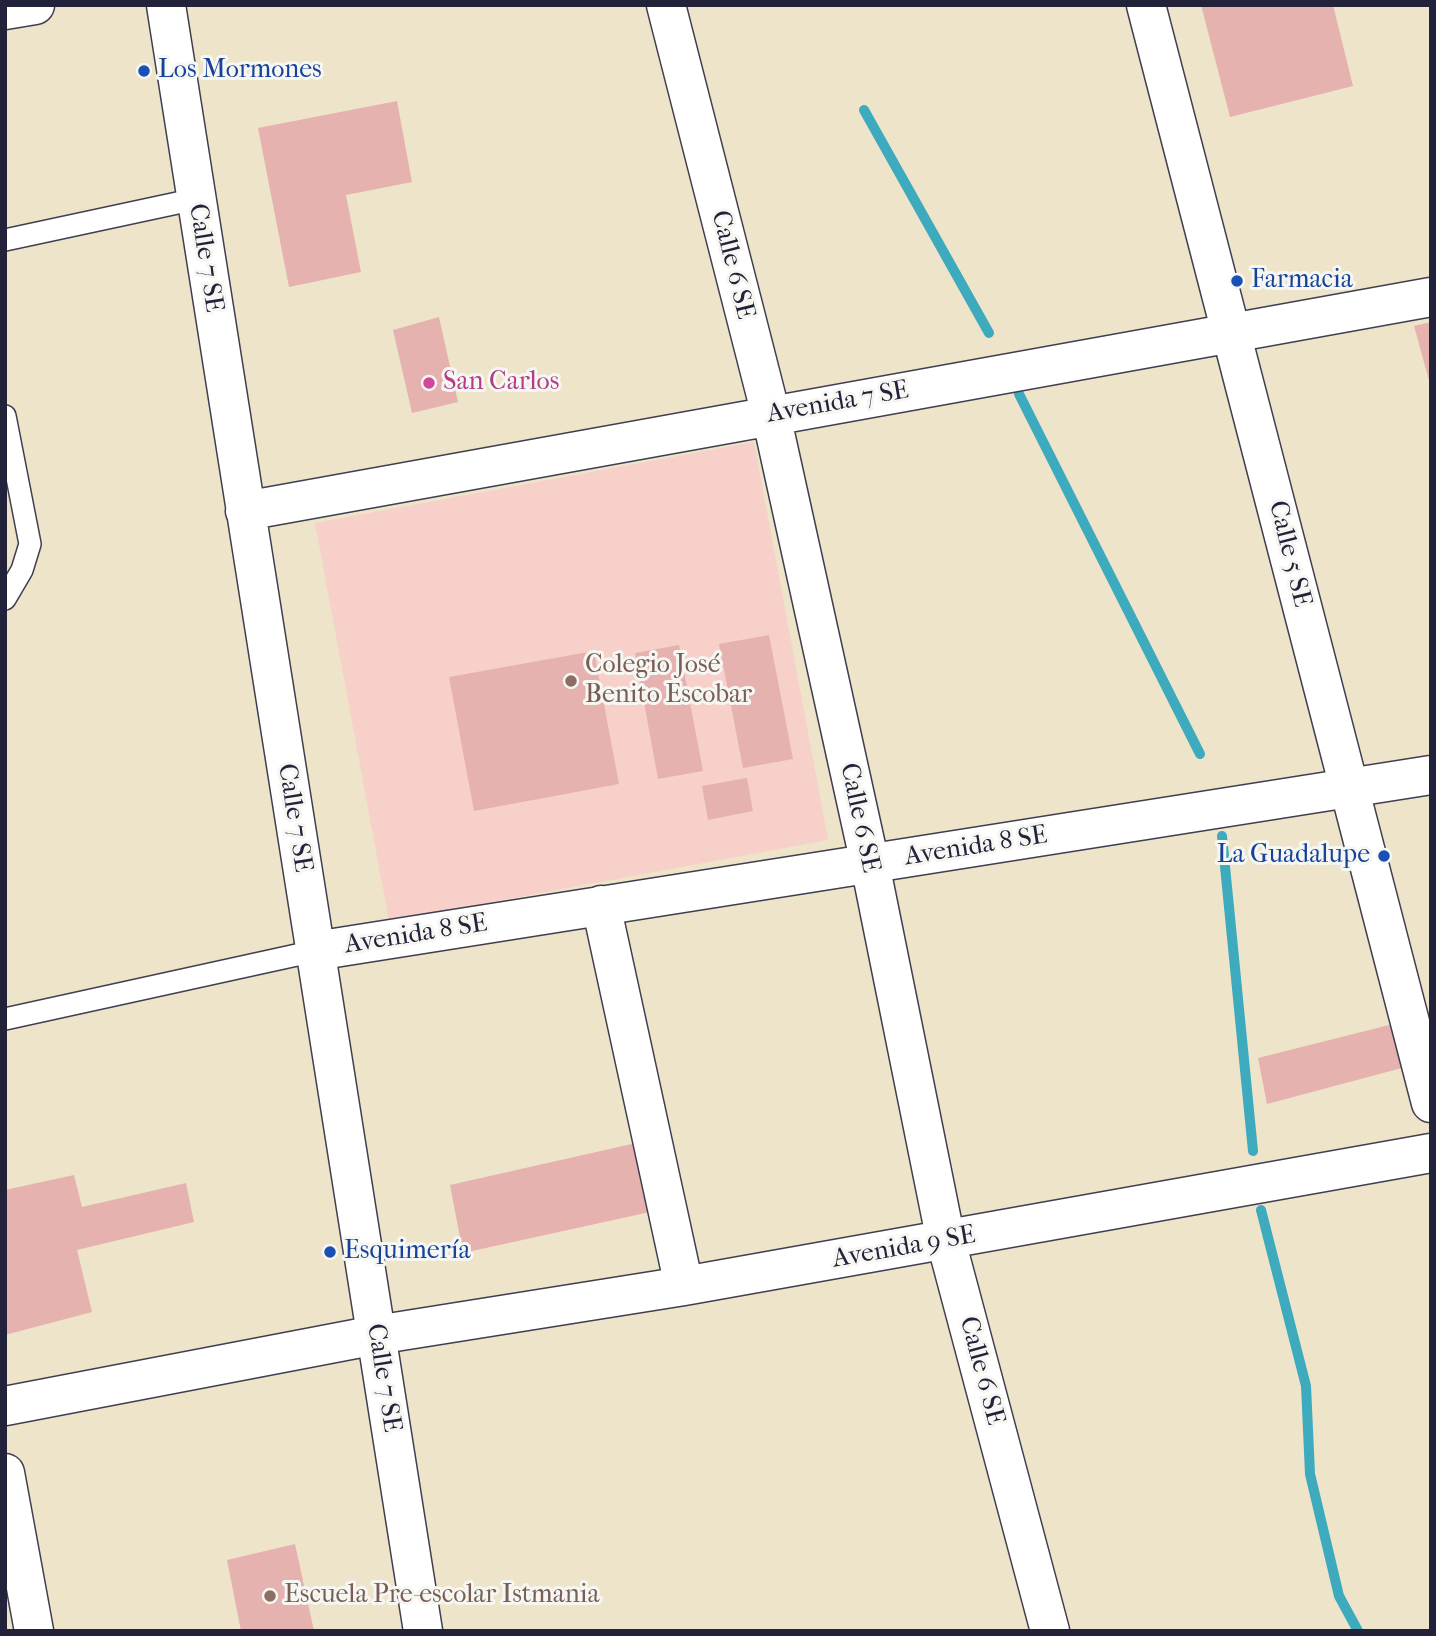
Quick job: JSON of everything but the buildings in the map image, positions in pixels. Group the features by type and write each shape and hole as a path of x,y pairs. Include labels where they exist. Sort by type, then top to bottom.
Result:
{"street":[{"path":"5,10 35,5"},
{"name":"Calle 7 SE","path":"166,5 423,1631"},
{"name":"Calle 6 SE","path":"666,5 771,415 870,864 946,1241 1051,1631"},
{"name":"Calle 5 SE","path":"1146,5 1431,1104"},
{"name":"Avenida 7 SE","path":"245,511 1431,297"},
{"name":"Avenida 8 SE","path":"314,951 1431,775"},
{"path":"601,905 684,1286"},
{"name":"Avenida 9 SE","path":"5,1406 376,1335 946,1241 1431,1153"},
{"path":"5,1473 34,1631"}],"lane":[{"path":"5,240 196,199"},
{"path":"5,416 30,544 22,570 5,599"},
{"path":"5,1019 314,951"}],"shaded area":[{"name":"Colegio José Benito Escobar","path":"754,442 828,840 389,921 315,523"}],"waterway":[{"path":"864,110 989,333"},
{"path":"1019,394 1200,754"},
{"path":"1222,836 1253,1151"},
{"path":"1261,1210 1306,1386 1310,1474 1339,1596 1358,1631"}],"place":[{"name":"Los Mormones","path":"144,71"},
{"name":"Farmacia","path":"1237,281"},
{"name":"San Carlos","path":"429,383"},
{"name":"Colegio José Benito Escobar","path":"571,681"},
{"name":"La Guadalupe","path":"1384,856"},
{"name":"Esquimería","path":"330,1252"},
{"name":"Escuela Pre-escolar Istmania","path":"270,1596"}]}
